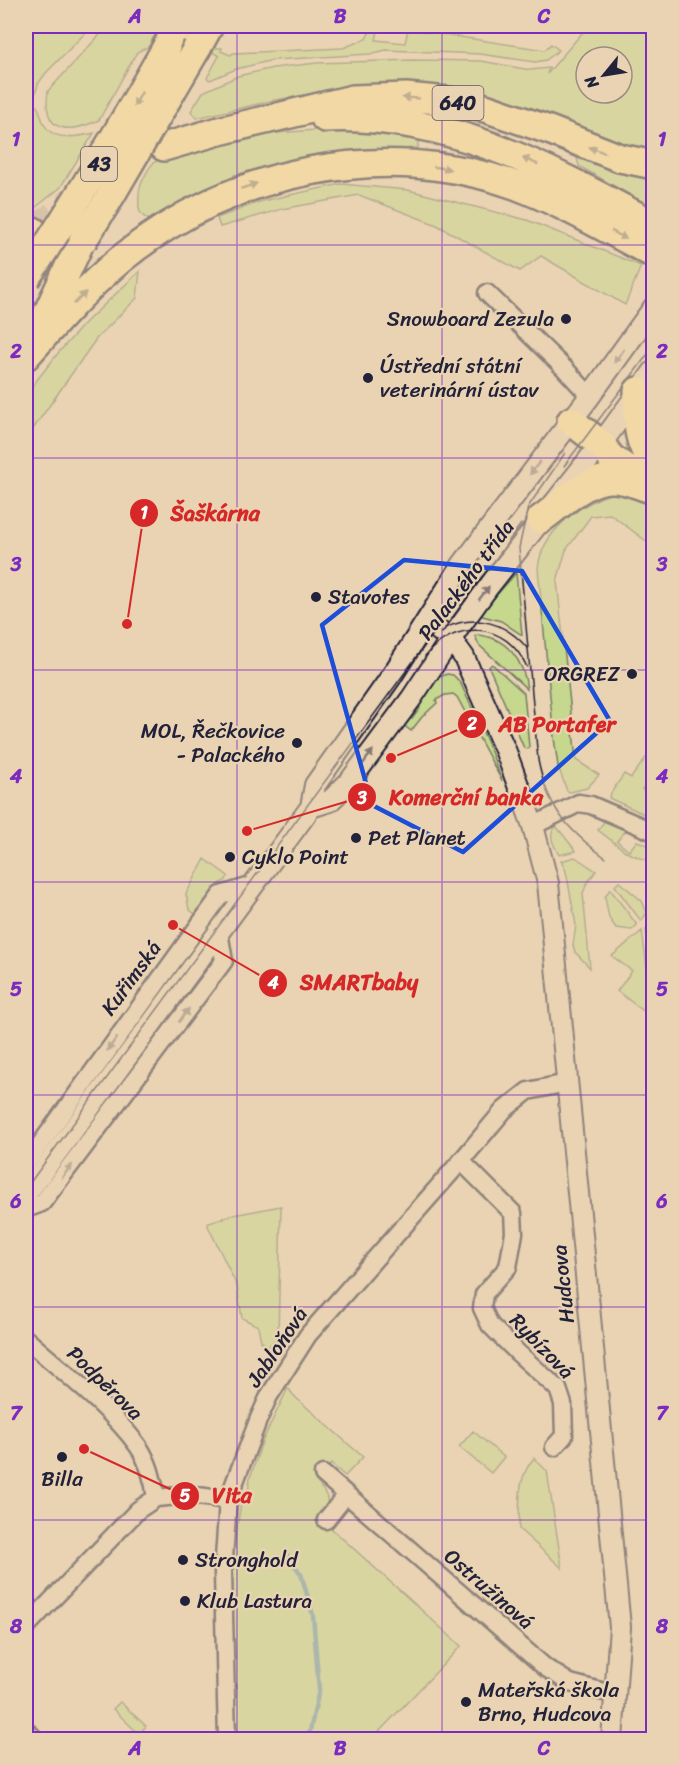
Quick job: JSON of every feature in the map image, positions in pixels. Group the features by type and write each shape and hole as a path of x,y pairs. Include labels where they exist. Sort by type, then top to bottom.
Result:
{"highway":[{"name":"43","path":"26,278 126,120 172,37"},
{"name":"43","path":"26,323 107,202 203,37"},
{"name":"640","path":"164,147 207,133 353,99 406,97 448,101 484,108 620,158 654,165"},
{"name":"640","path":"255,123 348,117 399,121 452,132 536,163 654,225"},
{"path":"26,356 59,318 99,279 159,232 196,209 231,193 279,176 326,168 369,164 424,165 485,176 541,196 654,254"},
{"path":"26,345 46,316 81,242"},
{"path":"646,381 637,430 647,457 654,465"},
{"path":"571,421 601,444 611,458 654,489"},
{"path":"601,444 622,444 654,471"},
{"path":"541,519 584,489 604,480 622,481 654,489"}],"street":[{"path":"487,293 590,396"},
{"name":"Palackého třída","path":"254,885 311,807 315,785 428,621 462,566 651,311"},
{"name":"Palackého třída","path":"311,807 330,801 343,790 411,699 450,640 601,444 646,381"},
{"name":"Hudcova","path":"428,621 450,640 464,657 497,731 533,825 548,882 620,1627 612,1740"},
{"path":"533,825 579,803 591,805 654,832"},
{"name":"Kuřimská","path":"26,1194 254,885"},
{"name":"Kuřimská","path":"26,1164 221,895 254,885"},
{"path":"26,1209 42,1203 224,961 219,932"},
{"name":"Jabloňová","path":"227,1740 223,1573 228,1500 264,1407 284,1370 302,1344 504,1110 528,1090 567,1083"},
{"name":"Rybízová","path":"461,1161 513,1213 514,1233 508,1267 484,1294 482,1308 490,1325 558,1389 563,1404 564,1436 554,1448"},
{"name":"Podpěrova","path":"26,1339 114,1418 127,1433 139,1448 154,1483 156,1498"},
{"name":"Ostružinová","path":"323,1474 546,1668 570,1683 615,1695"},
{"path":"26,1627 138,1510 156,1498 190,1495 228,1500"},
{"path":"326,1520 346,1495"},
{"path":"26,1730 36,1740"}],"highlighted area":[{"path":"404,560 522,571 610,721 463,852 372,805 322,625"}],"green space":[{"path":"26,26 92,26 45,74 38,84 33,102 39,109 44,124 53,134 74,137 94,133 60,188 26,215"},
{"path":"116,26 160,26 148,47 137,52 99,120 77,128 59,126 49,115 48,91 105,29 109,32"},
{"path":"368,26 379,26 376,40 405,43 408,29 545,50 551,44 559,50 546,60 535,62 480,54 386,50 370,54 273,60 236,69 210,80 207,78 219,56 212,52 214,48 222,48 221,51 230,55 343,48 366,39 369,33"},
{"path":"588,26 653,26 653,156 410,90 321,92 197,118 191,111 203,92 238,76 273,68 317,63 414,60 481,61 530,70 549,68 547,74"},
{"path":"362,128 418,137 418,148 318,154 234,175 235,178 192,199 190,196 150,220 140,213 139,191 142,182 152,164 161,159 203,146 248,137"},
{"path":"580,156 653,173 653,208 579,166 577,158"},
{"path":"341,184 408,190 527,220 641,266 625,305 541,256 520,271 437,225 359,195 282,209 220,227 217,218 262,201"},
{"path":"140,271 137,298 96,339 26,439 26,394 87,321"},
{"path":"611,486 653,499 653,546 610,514 591,516 566,550 557,581 576,760 599,775 587,788 570,792 567,791 558,766 554,738 538,568 541,555 554,531 575,512 612,493"},
{"path":"516,573 522,635 501,621 479,615"},
{"path":"475,636 497,640 512,652 522,669 527,689 479,645"},
{"path":"492,664 524,693 529,747 527,749 524,748 489,667"},
{"path":"447,674 453,675 460,682 487,741 502,781 457,697 453,694 436,700 437,703 411,731 402,724 408,717 412,719 420,708 417,705 433,682"},
{"path":"653,748 653,774 642,789 653,798 653,818 609,798 624,774 631,778"},
{"path":"608,816 653,837 653,840 626,830 617,841 629,851 637,841 653,847 653,863 628,853 598,830"},
{"path":"556,826 576,851 559,855 552,837"},
{"path":"575,857 596,871 583,893 590,968 575,952 573,945 576,925 566,871 561,861"},
{"path":"205,859 228,876 195,914 189,909 186,894"},
{"path":"619,882 642,901 647,913 641,921 615,886"},
{"path":"610,889 637,925 632,930 616,928 609,918 605,897"},
{"path":"650,928 653,931 653,988 646,929"},
{"path":"642,931 653,1011 651,1014 617,991 632,971 612,956"},
{"path":"281,1206 278,1337 268,1347 261,1341 258,1326 242,1318 237,1286 207,1224 228,1216"},
{"path":"288,1388 294,1396 363,1457 345,1476 331,1464 315,1480 327,1498 327,1507 321,1519 461,1646 372,1739 236,1739 231,1573 235,1528 237,1529 242,1497 248,1492 250,1478 262,1442"},
{"path":"473,1431 504,1457 491,1473 459,1447"},
{"path":"534,1458 547,1471 562,1568 519,1529 519,1501 522,1483 524,1474"},
{"path":"120,1702 146,1726 139,1734 113,1709"}],"waterway":[{"path":"287,1555 301,1574 313,1615 319,1690 308,1740"}],"tunnel":[{"path":"33,231 79,195"}],"tram line":[{"path":"564,466 654,346"},
{"path":"565,453 528,507 519,548 538,760 553,805 570,828 606,858"},
{"path":"442,633 521,524"},
{"path":"445,628 468,621 490,623 511,633 528,649"},
{"path":"26,1188 437,629"},
{"path":"425,656 437,644 451,636 465,631 480,630 507,641 518,652 527,667"}],"place":[{"name":"Snowboard Zezula","path":"566,319"},
{"name":"Ústřední státní veterinární ústav","path":"368,378"},
{"name":"Stavotes","path":"316,597"},
{"name":"Šaškárna","path":"127,624"},
{"name":"ORGREZ","path":"632,674"},
{"name":"MOL, Řečkovice - Palackého","path":"297,743"},
{"name":"AB Portafer","path":"391,758"},
{"name":"Komerční banka","path":"247,831"},
{"name":"Pet Planet","path":"356,838"},
{"name":"Cyklo Point","path":"230,857"},
{"name":"SMARTbaby","path":"173,925"},
{"name":"Vita","path":"84,1449"},
{"name":"Billa","path":"62,1457"},
{"name":"Stronghold","path":"183,1560"},
{"name":"Klub Lastura","path":"185,1601"},
{"name":"Mateřská škola Brno, Hudcova","path":"466,1702"}]}
